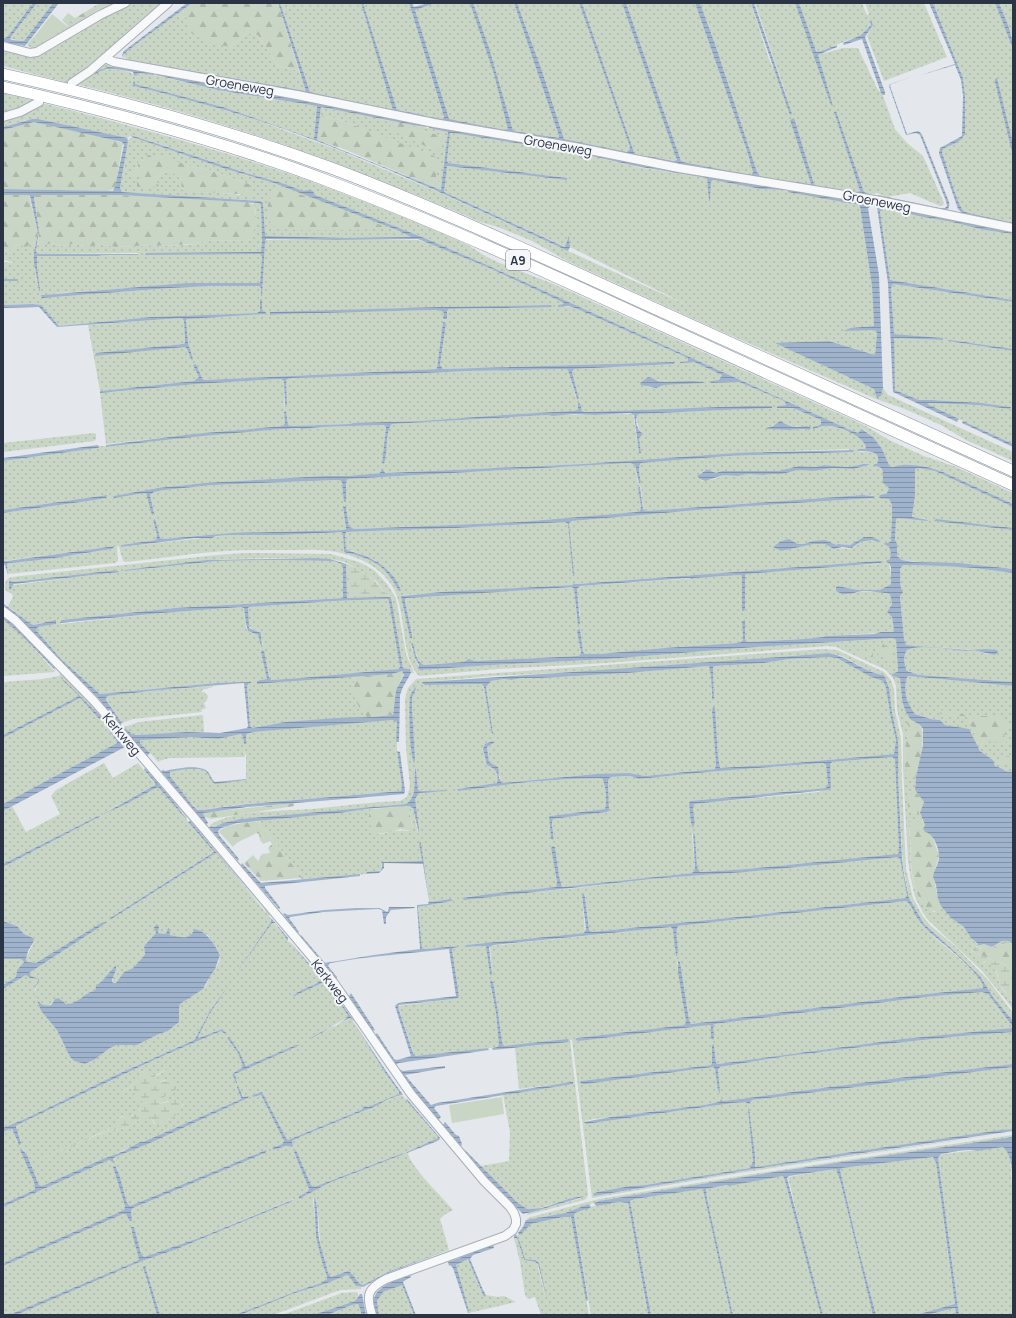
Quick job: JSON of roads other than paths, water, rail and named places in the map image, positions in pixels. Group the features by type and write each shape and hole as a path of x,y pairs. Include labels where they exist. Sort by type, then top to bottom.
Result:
{"highway":[{"name":"A9","path":"3,74 179,118 259,143 382,188 440,212 588,278 1013,471"},
{"name":"A9","path":"3,87 121,115 218,143 327,180 436,224 1013,485"}],"street":[{"path":"3,46 27,53 35,53 100,15 125,3"},
{"path":"72,83 84,76 168,3"},
{"name":"Groeneweg","path":"105,58 114,62 434,123 575,147 679,168 875,200 1013,228"},
{"path":"3,117 20,112 38,102"},
{"name":"Kerkweg","path":"3,611 15,620 95,702 204,829 334,983 411,1094 484,1181 510,1207 514,1214 516,1224 513,1230 505,1236 386,1279 376,1285 370,1291 368,1296 372,1315"}],"water":[{"path":"33,3 37,3 10,39 24,41 53,3 59,3 25,46 3,42 3,38 8,36"},
{"path":"187,3 192,3 135,45 123,55 124,59 122,55 124,51"},
{"path":"278,3 280,3 310,92 393,110 361,3 363,3 397,110 424,115 424,117 132,62 147,63 306,91"},
{"path":"409,3 412,3 414,7 428,3 436,3 415,10 449,119 503,130 508,129 494,74 470,3 473,3 489,48 513,131 559,138 514,3 517,3 542,71 564,139 627,152 630,147 579,3 582,3 634,152 642,156 640,157 429,118 443,119 444,117"},
{"path":"622,3 626,3 681,161 751,175 753,172 695,3 700,3 757,172 760,176 783,181 647,158 648,156 674,161 677,160"},
{"path":"751,3 754,3 792,114 790,115"},
{"path":"795,3 799,3 816,51 818,52 837,45 837,47 818,55 833,106 831,105"},
{"path":"929,3 933,3 963,78 965,96 965,134 959,141 943,149 942,153 959,202 965,212 1013,224 963,214 958,209 939,153 940,148 962,136 963,96 961,80 955,65 918,76 955,64"},
{"path":"995,3 999,3 1006,20 1012,37 1013,49"},
{"path":"870,20 873,25 865,37 885,95 881,93 862,39 844,45 843,43 861,35 871,25"},
{"path":"108,67 154,72 154,75 138,73 136,76 133,72 118,69 103,70 95,75 94,74 99,70"},
{"path":"156,73 295,98 426,125 426,127 412,125 321,107 317,140 441,190 448,132 429,128 430,125 593,153 601,156 783,190 761,189 713,180 711,182 709,201 707,178 635,166 583,154 580,158 577,153 450,133 448,163 567,178 567,180 447,166 444,192 565,247 569,236 570,247 568,251 413,180 334,148 239,114 134,86 132,87 134,81 135,84 223,107 314,139 317,106 218,90 156,75"},
{"path":"912,77 891,84 890,86 907,134 918,131 923,137 948,200 949,205 947,210 877,197 878,195 939,208 945,208 947,206 920,135 916,133 906,135 889,86 890,84"},
{"path":"997,78 1013,144 1013,156 995,82 995,79"},
{"path":"836,111 864,192 870,194 871,196 788,183 789,181 811,184 790,120 794,118 814,184 817,186 856,192 860,191 834,112"},
{"path":"32,119 127,138 128,140 120,188 122,192 260,201 263,203 266,236 346,238 411,237 397,230 274,183 226,169 132,137 131,135 303,191 313,191 315,195 422,237 487,265 848,429 858,433 862,429 874,438 882,449 890,467 913,465 923,466 943,472 1013,504 1013,507 935,471 918,468 915,469 915,495 912,517 929,520 896,519 895,540 897,544 897,556 902,560 913,562 960,563 1013,569 1013,573 974,568 903,565 900,569 903,592 900,596 904,639 906,645 969,650 986,649 997,650 998,652 995,655 974,651 927,647 913,648 907,650 904,657 907,671 919,675 1013,682 1013,686 908,676 905,689 907,699 915,714 940,720 945,725 969,729 980,751 993,760 995,766 1005,771 1013,772 1013,944 1005,941 992,947 984,944 977,946 978,944 971,938 964,927 951,918 941,906 938,899 933,877 939,859 938,852 934,839 923,829 925,825 920,813 924,802 915,790 916,777 923,745 923,729 920,725 910,719 902,700 900,678 892,676 892,674 898,671 896,640 894,638 608,659 418,669 419,665 415,658 411,643 413,643 415,653 419,661 424,665 463,662 469,659 475,661 578,656 581,652 577,630 580,629 583,652 585,654 737,643 743,640 742,621 745,620 745,639 748,642 893,632 892,617 887,612 892,604 890,594 864,591 843,594 836,591 836,587 838,586 858,590 880,590 891,584 891,567 889,563 886,562 890,559 891,553 889,547 884,544 891,541 892,505 889,499 879,497 880,495 887,493 889,488 883,483 882,469 874,466 874,464 877,464 877,456 872,452 858,451 858,449 865,449 866,447 860,439 850,432 833,426 824,426 813,429 813,427 820,425 821,420 793,408 777,408 777,406 786,405 784,401 739,382 711,383 711,381 719,380 722,375 694,362 680,363 688,361 688,358 575,308 568,306 558,307 558,305 564,303 487,267 418,239 266,239 262,297 261,288 259,286 212,286 42,298 41,295 187,283 260,283 262,257 260,254 145,255 146,253 261,252 261,205 259,203 120,195 35,195 34,198 39,231 36,251 37,254 138,254 98,256 37,256 39,291 34,262 34,253 38,233 30,196 3,195 3,189 113,191 124,145 122,142 34,122 3,130 3,127"},
{"path":"788,189 876,205 880,204 1013,230 1013,234 984,230 886,208 882,209 880,212 890,280 1013,300 1013,302 893,284 891,288 894,334 943,338 943,340 894,338 895,390 919,400 982,403 1011,407 1010,409 977,405 927,404 959,419 957,422 893,392 888,283 877,207 871,206 868,208 879,275 883,388 881,396 877,398 874,389 775,343 829,341 875,355 877,333 875,330 843,331 850,328 874,326 872,286 859,205 788,192"},
{"path":"260,299 262,300 262,311 266,312 265,314 187,319 188,343 193,359 192,361 185,347 94,356 96,353 183,344 185,343 185,340 184,321 182,318 57,327 39,307 3,308 3,305 41,305 59,326 151,317 257,313 260,311"},
{"path":"551,305 552,307 449,309 447,311 447,319 443,319 444,313 442,311 436,310 270,315 270,312"},
{"path":"443,322 446,323 440,365 443,369 674,362 675,364 574,369 572,372 579,399 577,399 568,370 566,369 290,378 286,380 287,405 285,406 284,381 281,379 197,384 100,393 100,391 194,381 199,377 193,365 196,364 204,380 436,369"},
{"path":"948,341 1013,349 1013,351"},
{"path":"648,377 661,382 691,381 706,383 664,385 656,388 641,385 640,383"},
{"path":"578,403 580,403 582,411 585,412 745,406 772,406 772,408 638,414 636,419 637,425 643,434 639,438 641,453 639,453 634,415 630,413 549,415 392,424 387,437 384,464 382,463 386,427 384,425 254,431 106,447 106,445 193,434 283,426 285,423 284,412 286,411 288,425 291,426 420,421 571,411 578,410"},
{"path":"780,421 788,425 797,427 806,426 811,428 809,430 766,429"},
{"path":"963,421 1013,444 1013,447 962,423"},
{"path":"98,445 98,448 3,461 3,458"},
{"path":"854,450 853,452 729,456 641,463 639,470 641,482 639,483 635,465 630,463 348,479 346,481 346,502 344,502 342,483 339,480 213,485 154,492 150,495 154,513 153,515 146,493 114,498 113,496 158,488 204,483 380,473 382,468 385,473 387,473 583,464 735,453"},
{"path":"863,464 869,465 853,469 832,468 814,471 798,470 782,474 747,474 738,476 724,475 705,481 697,476 706,469 716,473 722,471 778,471 799,466 815,467 824,465 849,467"},
{"path":"640,487 643,509 646,511 862,495 875,496 873,498 722,508 572,521 569,523 574,576 568,524 565,522 346,532 346,549 361,554 381,565 395,579 401,591 399,591 383,568 371,560 344,552 342,532 284,535 230,535 121,547 121,545 156,540 157,535 153,520 155,519 160,538 163,539 231,533 344,530 346,529 343,506 346,507 349,527 355,529 520,522 636,512 640,511 641,506 638,488"},
{"path":"107,495 106,498 95,500 3,513 3,510"},
{"path":"936,519 1013,528 1013,530 934,521"},
{"path":"864,537 872,537 881,541 865,541 860,542 852,548 842,547 834,549 825,544 814,544 781,551 773,547 781,541 789,539 798,544 825,540 836,545 850,545"},
{"path":"115,546 112,549 47,559 8,563 8,575 5,565 3,564 3,561"},
{"path":"330,559 346,564 347,598 391,598 403,668 410,669 411,673 400,695 399,742 396,742 397,722 392,720 254,732 246,734 246,744 244,744 241,734 218,739 191,737 141,740 140,743 150,753 147,756 123,729 124,727 132,734 136,735 187,732 220,733 247,728 244,683 108,696 106,700 122,723 119,725 98,698 21,620 3,605 4,604 34,625 56,620 56,624 38,627 36,630 61,659 100,694 216,683 251,682 247,687 250,725 252,728 285,722 393,715 396,690 404,675 402,671 392,674 257,684 257,681 267,679 261,652 262,650 264,651 269,677 271,680 398,669 400,667 388,599 249,607 249,628 261,633 262,647 258,635 248,631 244,608 241,607 60,623 61,620 175,608 343,598 343,565 331,561 217,561 124,570 207,560"},
{"path":"881,561 881,563 747,574 745,575 744,611 742,611 741,575 580,586 577,589 580,624 578,625 574,589 572,587 407,598 405,601 412,638 410,638 401,596 442,592 573,585 573,582 574,584 577,584"},
{"path":"117,570 119,572 14,584 11,590 9,589 9,580 13,582"},
{"path":"3,616 24,634 48,659 56,671 3,619"},
{"path":"828,653 843,657 870,671 884,675 889,688 898,740 898,776 902,859 909,898 924,924 980,976 993,997 1013,1021 1013,1027 988,994 982,992 925,997 715,1024 713,1025 713,1040 711,1038 711,1026 709,1025 579,1041 575,1040 577,1038 684,1025 686,1022 678,972 678,961 680,962 689,1020 691,1024 908,996 983,988 979,978 974,972 955,953 925,928 911,906 906,901 678,926 677,956 673,930 671,927 494,945 489,947 492,975 490,975 486,946 464,947 466,945 584,933 586,929 582,895 584,893 589,930 592,932 905,898 907,895 900,859 898,857 746,872 661,878 464,900 462,898 556,887 557,882 551,848 553,846 555,847 562,887 692,873 695,870 693,833 695,835 697,867 700,872 898,854 895,759 892,757 832,762 830,765 831,787 827,790 694,804 693,828 691,823 690,801 826,788 828,784 826,765 823,763 639,779 628,776 610,777 608,781 609,811 553,819 553,840 551,839 550,816 605,809 606,793 602,778 528,782 459,791 457,790 497,783 497,774 493,768 487,765 483,749 485,744 493,741 494,743 487,747 489,762 498,767 499,778 502,783 596,774 629,773 645,776 715,769 713,707 715,708 720,768 894,754 896,740 886,688 883,681 871,677 837,658 789,659 764,663 713,667 713,701 709,666 628,673 522,678 511,680 504,679 491,681 486,687 493,733 492,735 484,687 482,684 425,685 422,683"},
{"path":"63,679 102,718 99,719 80,698 3,738 3,735 77,697 78,695 62,680"},
{"path":"415,687 416,689 412,698 414,763 410,742 409,711 410,697"},
{"path":"104,724 124,747 123,748 3,811 3,804 117,743"},
{"path":"397,751 400,752 405,791 404,794 247,807 204,813 203,814 208,823 206,825 161,771 200,768 208,772 215,782 246,779 247,761 246,780 215,784 207,772 202,770 188,769 170,772 170,776 193,806 198,810 202,810 247,804 401,791 402,786"},
{"path":"145,768 185,817 158,787 103,814 155,785 144,770"},
{"path":"415,769 418,790 448,791 419,793 415,799 419,834 413,808 409,806 375,808 237,823 221,828 218,831 219,835 239,859 238,861 209,827 215,827 223,823 240,819 406,804 410,801 414,793"},
{"path":"100,816 99,817 3,867 3,864"},
{"path":"190,821 268,914 216,853 110,920 110,918 214,852 188,822"},
{"path":"421,842 429,901 423,864 384,863 384,868 379,873 366,874 367,872 380,871 382,862 421,861 419,843"},
{"path":"242,863 261,883 360,874 360,876 265,886 279,906 279,909 244,869 241,865"},
{"path":"453,900 418,907 422,948 458,946 452,950 459,996 458,998 453,999 399,1005 398,1007 413,1053 416,1056 488,1048 489,1050 399,1063 395,1065 375,1035 377,1033 394,1059 397,1060 411,1056 395,1006 398,1003 456,996 449,949 362,958 330,963 328,966 337,977 336,979 300,936 301,935 325,963 420,949 417,905 428,904 429,901"},
{"path":"389,907 415,908 391,910 386,917 386,924 384,924 382,910 378,909 323,912 290,917 289,918 299,932 297,933 283,914 288,915 324,910 356,908 380,908 387,912"},
{"path":"272,919 288,938 288,941 275,923 272,923 232,979 271,922"},
{"path":"3,921 17,926 24,934 33,938 34,941 28,951 26,959 27,962 36,963 101,923 106,922 29,973 31,976 39,979 38,983 35,988 34,992 35,986 38,982 38,979 30,978 26,975 3,989 3,985 16,977 17,970 24,962 21,959 3,959"},
{"path":"157,924 159,927 158,933 166,934 169,928 170,935 181,937 187,937 194,929 199,930 210,939 220,955 215,969 203,989 180,1004 179,1022 168,1031 137,1045 117,1045 85,1064 74,1061 70,1057 57,1030 41,1011 36,999 41,1004 48,1006 51,1005 55,999 59,998 66,1004 74,1002 88,993 95,991 96,985 101,982 116,965 116,970 112,980 113,983 116,983 124,972 133,968 143,957 145,954 144,946 156,933 154,927"},
{"path":"291,943 332,990 354,1021 350,1018 337,1025 348,1016 338,1000 324,983 292,997 298,992 321,980"},
{"path":"491,980 493,982 502,1042 504,1046 568,1039 568,1042 493,1050 492,1048 499,1045"},
{"path":"230,983 209,1015 198,1037 199,1038 222,1029 226,1033 225,1034 221,1031 156,1059 17,1125 16,1127 21,1143 20,1145 12,1129 3,1132 3,1128 192,1041 195,1039 210,1011"},
{"path":"351,993 375,1030 373,1031 363,1018 349,996"},
{"path":"354,1023 403,1095 300,1137 292,1141 292,1147 286,1146 273,1150 272,1148 282,1144 284,1141 261,1095 253,1097 252,1095 262,1092 288,1140 361,1110 365,1106 368,1107 399,1094"},
{"path":"334,1027 310,1039 319,1033"},
{"path":"1013,1028 1013,1032 886,1044 781,1057 720,1067 718,1070 720,1093 718,1090 715,1069 713,1067 586,1084 582,1084 580,1082 711,1065 713,1044 716,1063 718,1064 902,1039"},
{"path":"229,1037 240,1053 246,1066 296,1045 300,1045 235,1074 236,1083 232,1074 243,1067 238,1053 227,1038"},
{"path":"1013,1064 1013,1067 752,1100 749,1104 745,1102 733,1103 586,1124 584,1122 704,1105 719,1102 721,1099 723,1101 740,1099"},
{"path":"445,1066 445,1068 405,1075 431,1105 571,1082 573,1082 573,1084 436,1106 434,1108 441,1117 438,1120 398,1070 403,1071"},
{"path":"238,1086 243,1097 249,1096 248,1098 150,1143 115,1157 113,1159 114,1163 109,1160 3,1207 3,1204 35,1189 34,1182 20,1150 21,1148 27,1155 39,1185 42,1186 239,1100 241,1098 237,1087"},
{"path":"407,1099 440,1138 435,1142 407,1153 438,1138 406,1100"},
{"path":"749,1108 755,1155 755,1167 1001,1130 1013,1129 1013,1131 760,1168 594,1196 597,1192 630,1186 645,1185 750,1168 753,1161"},
{"path":"445,1122 456,1135 459,1136 462,1144 461,1146 443,1125"},
{"path":"1013,1137 1013,1196 1011,1163 1007,1151 1003,1147 977,1151 964,1150 941,1154 938,1158 959,1315 956,1315 955,1308 926,1315 916,1315 955,1304 936,1163 933,1157 842,1168 840,1170 876,1315 873,1315 836,1169 789,1176 787,1178 823,1315 821,1315 820,1312 783,1176 706,1189 733,1315 731,1315 702,1189 630,1201 651,1315 648,1315 628,1203 620,1202 611,1203 610,1205 596,1206 594,1203 768,1173"},
{"path":"266,1150 267,1151 265,1153 133,1208 131,1211 132,1221 130,1222 126,1214 123,1214 3,1266 3,1264 10,1260 124,1210 125,1206 113,1167 115,1165 127,1203 130,1206"},
{"path":"296,1150 311,1185 314,1187 403,1153 404,1154 329,1183 299,1199 299,1196 307,1192 309,1189 294,1152"},
{"path":"465,1150 517,1202 527,1209 542,1208 568,1199 583,1197 523,1214 488,1179 464,1151"},
{"path":"314,1198 317,1208 318,1234 328,1273 331,1277 348,1271 363,1285 390,1271 448,1250 388,1273 363,1287 356,1286 347,1275 325,1284 295,1293 240,1315 235,1315 321,1283 327,1279 316,1237"},
{"path":"292,1200 293,1201 177,1249 142,1261 16,1315 9,1315 137,1261 139,1259 131,1227 134,1227 141,1254 144,1257 199,1238"},
{"path":"589,1204 591,1207 588,1210 586,1209 575,1213 574,1215 588,1300 586,1301 571,1217 563,1217 531,1224 521,1234 519,1235 518,1233 526,1220 565,1213"},
{"path":"516,1234 525,1259 536,1260 539,1263 548,1304 538,1264 524,1260 517,1238 514,1238"},
{"path":"493,1245 494,1248 473,1255 470,1259 486,1295 485,1297 468,1259 456,1265 469,1311 468,1313 453,1268 450,1265 449,1266 448,1262"},
{"path":"144,1266 160,1315 157,1315 143,1267"},
{"path":"410,1274 411,1277 403,1282 416,1315 414,1315 402,1285 383,1292 377,1301 379,1315 377,1315 374,1300 377,1292 396,1280"},
{"path":"360,1294 362,1294 366,1315 362,1315 358,1304 327,1315 313,1315 355,1301"}],"waterway":[{"path":"3,280 17,280"}]}
